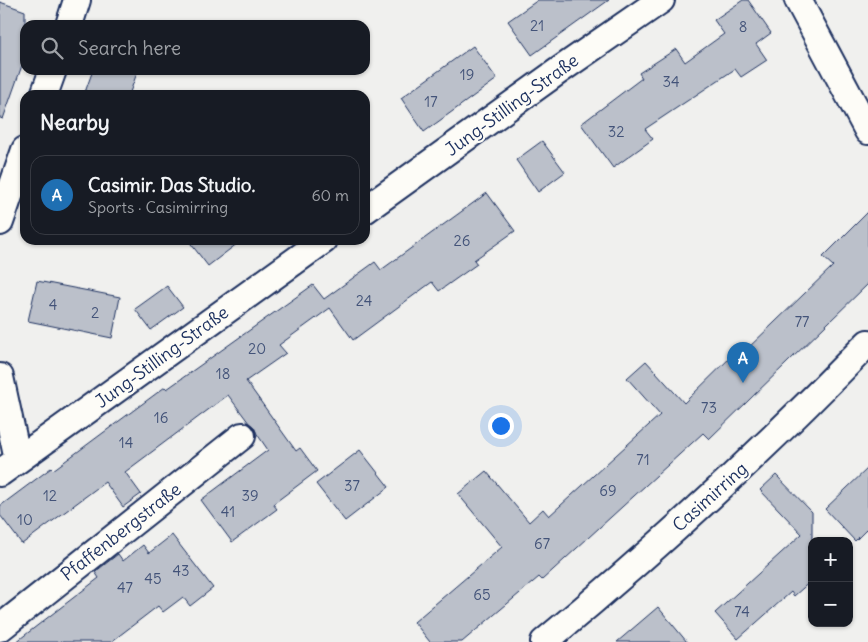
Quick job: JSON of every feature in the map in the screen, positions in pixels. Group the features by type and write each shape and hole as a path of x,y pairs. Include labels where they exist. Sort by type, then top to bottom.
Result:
{"street":[{"path":"70,20 77,0"},
{"name":"Jung-Stilling-Straße","path":"370,206 661,0"},
{"path":"798,0 868,131"},
{"path":"46,90 51,75"},
{"path":"0,222 20,164"},
{"name":"Jung-Stilling-Straße","path":"9,467 317,245"},
{"name":"Casimirring","path":"544,642 602,594 734,476 868,343"},
{"path":"0,377 9,467"},
{"name":"Pfaffenbergstraße","path":"0,628 242,436"}],"building":[{"path":"538,0 609,0 532,55 508,21"},
{"path":"743,0 748,0 771,33 756,44 767,60 741,77 735,69 645,129 653,139 613,168 581,124 642,78 639,73 676,49 685,62 724,34 714,20"},
{"path":"0,2 25,11 25,20 20,20 20,71 3,119 0,118"},
{"path":"473,46 497,79 424,132 401,98"},
{"path":"91,75 136,75 131,90 86,90"},
{"path":"542,141 565,172 538,192 516,160"},
{"path":"487,193 515,231 474,260 477,264 439,291 432,282 353,340 330,308 279,345 286,353 246,381 296,451 300,448 317,471 273,504 277,509 232,542 201,500 268,450 254,427 228,395 125,472 141,494 123,507 105,482 22,544 0,515 0,506 51,468 53,470 165,387 167,389 313,285 324,299 375,262 381,270"},
{"path":"868,212 868,284 709,439 703,433 542,580 539,577 462,642 430,642 414,622 502,547 458,494 486,471 529,522 543,509 549,516 660,415 627,378 646,361 684,403 741,347 745,351 833,266 823,257"},
{"path":"192,245 235,245 208,266"},
{"path":"37,281 120,297 112,338 28,321"},
{"path":"167,286 183,307 151,330 135,309"},
{"path":"360,450 389,487 345,521 316,484"},
{"path":"868,468 868,528 855,541 825,509"},
{"path":"776,475 812,512 812,537 808,537 808,584 794,596 791,592 738,639 715,613 802,534 760,490"},
{"path":"172,535 213,588 190,606 183,597 163,612 158,606 111,642 16,642 99,578 95,572 118,554 123,561 143,545 149,553"},
{"path":"658,607 687,642 617,642"}],"place":[{"name":"Casimir. Das Studio.","path":"743,383"}]}
